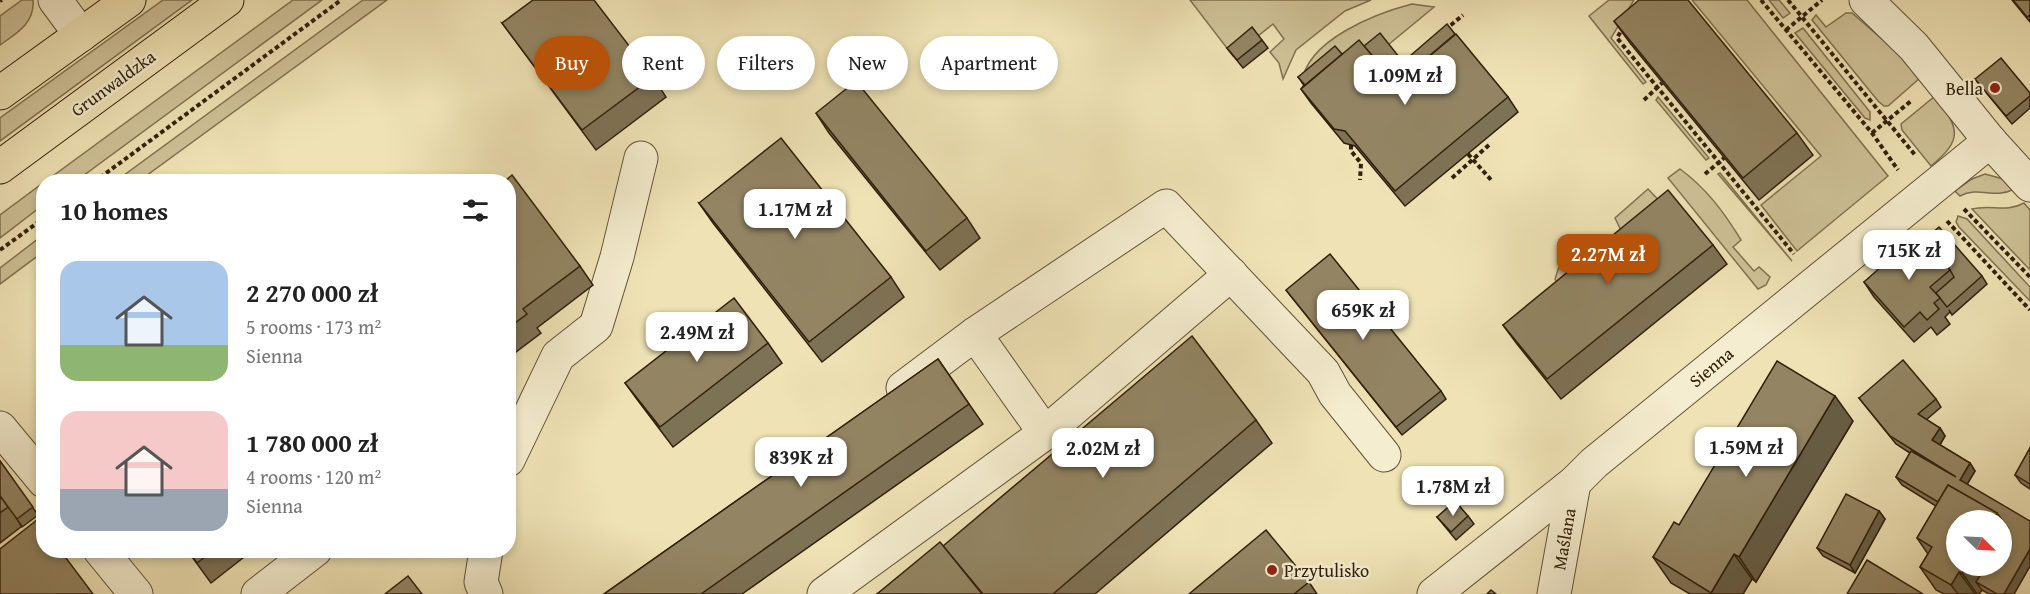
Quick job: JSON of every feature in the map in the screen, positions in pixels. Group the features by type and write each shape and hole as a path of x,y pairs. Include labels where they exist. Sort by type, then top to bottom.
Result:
{"main road":[{"path":"0,93 129,0"},
{"name":"Grunwaldzka","path":"0,166 227,0"}],"street":[{"path":"55,0 81,35"},
{"path":"1866,0 1914,47 1990,141 2030,185"},
{"name":"Sienna","path":"1434,594 1574,483 1594,463 1802,292 1990,141"},
{"path":"516,431 523,406 558,356 597,326 617,256 640,158"},
{"path":"882,404 975,334 1166,206 1323,372 1335,394 1384,455"},
{"path":"824,594 1045,433 1231,274"},
{"path":"975,334 1045,433"},
{"path":"0,428 36,471"},
{"name":"Maślana","path":"1554,594 1574,483"},
{"path":"107,558 136,594"},
{"path":"258,594 305,558"},
{"path":"485,558 481,582 486,594"}],"path":[{"path":"105,174 342,0"},
{"path":"1761,0 1931,189 2030,310"},
{"path":"1788,0 1886,122 1931,189 2030,277"},
{"path":"1786,30 1822,0"},
{"path":"1440,34 1463,15"},
{"path":"1628,19 1617,38 1797,257"},
{"path":"1644,100 1662,83"},
{"path":"1351,145 1351,151 1361,163 1360,180"},
{"path":"1452,178 1489,145"},
{"path":"1468,154 1492,181"},
{"path":"1705,174 1724,158"},
{"path":"0,250 36,224"}],"shaded area":[{"path":"22,0 33,0 31,15 24,27 0,45 0,16"},
{"path":"163,0 192,0 0,141 0,118"},
{"path":"293,0 322,0 86,174 56,174"},
{"path":"363,0 387,0 149,174 126,174"},
{"path":"1190,0 1371,0 1345,11 1296,50 1283,79 1279,63 1270,52 1284,39 1273,24 1233,56"},
{"path":"1609,0 1634,0 1611,38 1646,82 1643,84 1589,16"},
{"path":"1692,0 1747,0 1888,176 1797,251 1761,205 1821,156"},
{"path":"1769,0 1779,0 1790,13 1783,18"},
{"path":"1412,4 1434,7 1388,45 1353,69 1340,54 1304,85 1302,83 1306,68 1329,41 1363,22"},
{"path":"1846,13 1852,13 1897,52 1920,78 1888,106 1878,101 1812,20 1816,15 1826,27"},
{"path":"1803,28 1870,112 1870,120 1865,118 1795,33"},
{"path":"1935,96 1949,117 1954,133 1949,148 1931,166 1902,130 1901,124"},
{"path":"1658,97 1709,158 1706,160 1656,100"},
{"path":"1680,169 1706,192 1721,210 1741,240 1733,247 1754,271 1759,267 1770,277 1766,285 1758,289 1668,178"},
{"path":"1720,173 1792,261 1718,174"},
{"path":"1985,174 2003,179 2012,190 1999,193 1973,192 1960,196 1955,191 1972,179"},
{"path":"36,188 36,210 0,238 0,215"},
{"path":"1648,189 1674,216 1631,251 1615,218"},
{"path":"2024,203 2030,210 2030,270 1972,209 2005,208"},
{"path":"1958,216 1967,219 2030,287 2030,301 1959,227 1956,222"},
{"path":"1596,238 1605,239 1621,259 1558,284 1555,279 1559,267"},
{"path":"36,240 36,257 0,284 0,268"}],"building":[{"path":"533,0 594,0 622,37 622,90 636,90 582,130 552,90 610,90 610,36 534,36 534,66 502,23"},
{"path":"1639,0 1688,0 1797,133 1743,178 1614,21"},
{"path":"2013,0 2030,0 2030,15 2027,17"},
{"path":"1447,24 1455,34 1396,84 1364,46 1380,33 1403,62"},
{"path":"1252,27 1262,40 1237,60 1227,48"},
{"path":"1456,34 1508,97 1395,191 1345,131 1334,129 1301,89 1359,40 1396,84"},
{"path":"1335,46 1342,54 1305,85 1298,77"},
{"path":"2001,58 2030,93 2030,96 2006,116 1975,79"},
{"path":"845,90 863,90 967,218 926,251 816,113"},
{"path":"781,138 891,277 809,342 699,203"},
{"path":"516,180 580,266 523,309 527,314 516,322"},
{"path":"1668,190 1713,245 1547,379 1503,325"},
{"path":"1939,227 1982,276 1947,307 1936,293 1954,277 1924,240"},
{"path":"1918,234 1950,270 1930,287 1940,298 1934,303 1939,309 1927,320 1920,312 1904,327 1864,282"},
{"path":"1330,254 1441,391 1396,427 1286,290"},
{"path":"734,298 768,343 660,427 625,383"},
{"path":"1192,336 1256,420 1053,594 983,594 943,546"},
{"path":"938,359 969,404 701,594 604,594"},
{"path":"1903,360 1936,399 1918,414 1940,428 1932,440 1970,463 1960,480 2011,510 1992,510 1948,485 1938,502 1896,477 1911,451 1956,477 1890,436 1859,398"},
{"path":"1777,361 1835,396 1739,557 1734,554 1711,593 1653,557 1674,522 1679,525"},
{"path":"2030,448 2030,484 2015,475"},
{"path":"0,461 33,507 17,519 0,496"},
{"path":"1948,485 1992,510 1946,510 1946,576 1957,576 1951,585 1920,567 1932,547 1917,538"},
{"path":"1846,494 1879,511 1850,565 1817,548"},
{"path":"0,496 8,507 0,513"},
{"path":"1455,501 1468,516 1451,532 1437,517"},
{"path":"2012,510 2030,521 2030,549 2004,594 1997,594 1976,582 1980,576 2012,576"},
{"path":"36,521 36,558 66,558 93,594 0,594 0,549"},
{"path":"1266,530 1309,582 1294,594 1189,594"},
{"path":"940,542 982,594 877,594"},
{"path":"194,558 204,558 197,563"},
{"path":"1867,560 1923,594 1847,594"},
{"path":"408,576 422,594 385,594"}],"place":[{"name":"Bella","path":"1995,88"},
{"name":"Przytulisko","path":"1272,570"}]}
